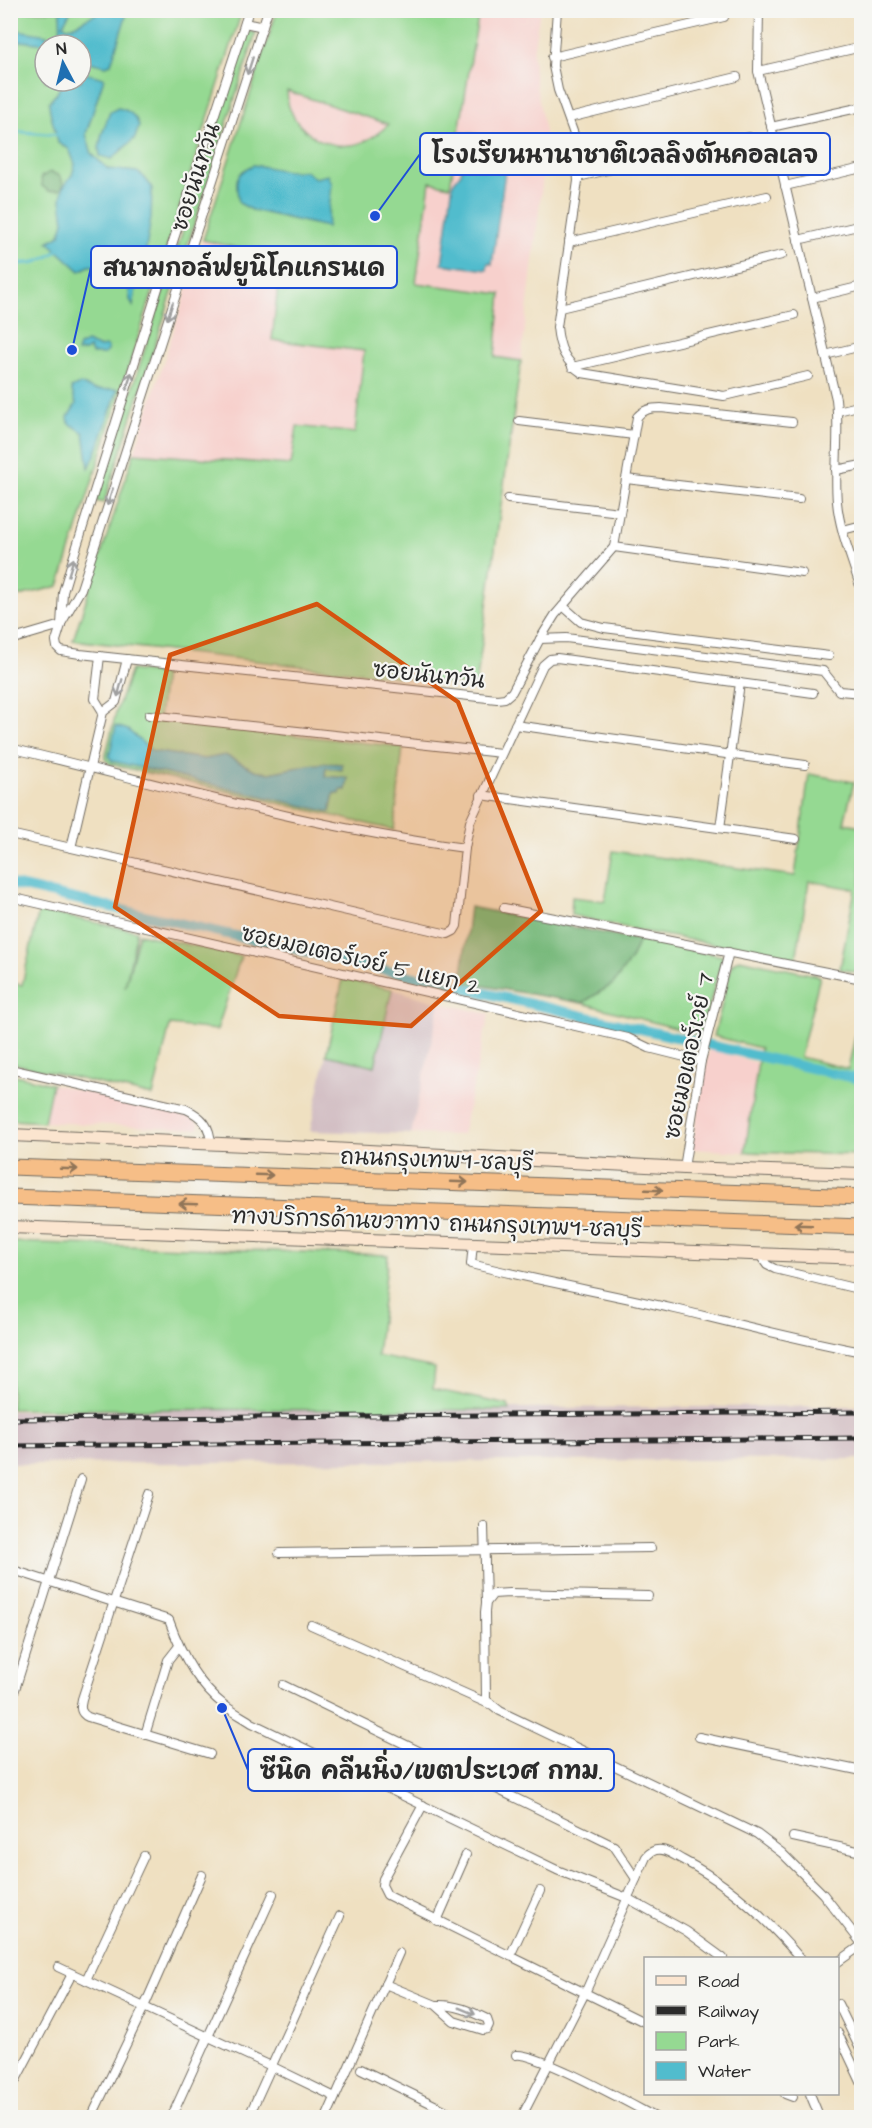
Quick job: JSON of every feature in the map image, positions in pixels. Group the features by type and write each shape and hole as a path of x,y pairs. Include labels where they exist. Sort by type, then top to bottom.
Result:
{"highway":[{"name":"ถนนกรุงเทพฯ-ชลบุรี","path":"10,1167 861,1197"},
{"path":"10,1197 861,1227"}],"main road":[{"path":"10,1135 684,1168 861,1174"},
{"name":"ทางบริการด้านขวาทาง ถนนกรุงเทพฯ-ชลบุรี","path":"10,1227 861,1258"}],"street":[{"name":"ซอยนันทวัน","path":"61,625 63,592 82,529 249,10"},
{"name":"ซอยนันทวัน","path":"268,10 81,589 61,625 56,640 57,647 61,651 100,656 497,699 505,698 512,692 540,639 563,606 614,548"},
{"path":"557,10 552,57 558,90 575,137 578,177 557,327 560,349 572,367 582,373 602,377 724,396 808,376"},
{"path":"759,10 758,71 837,411 837,501 843,530 861,588"},
{"path":"552,57 724,17"},
{"path":"245,23 262,27"},
{"path":"758,71 861,47"},
{"path":"569,118 737,76"},
{"path":"771,127 861,107"},
{"path":"578,177 749,137"},
{"path":"785,186 861,168"},
{"path":"569,242 767,196"},
{"path":"798,240 861,225"},
{"path":"560,308 782,255"},
{"path":"812,298 861,286"},
{"path":"572,367 794,315"},
{"path":"825,355 861,346"},
{"path":"837,411 861,405"},
{"path":"792,422 652,408 642,412 637,417 614,548 802,573"},
{"path":"519,421 634,435"},
{"path":"836,471 861,465"},
{"path":"626,479 800,499"},
{"path":"508,499 620,512"},
{"path":"843,530 861,525"},
{"path":"82,529 98,535"},
{"path":"563,606 581,622 603,628 829,656"},
{"path":"10,640 61,625"},
{"path":"540,639 566,638 823,671 839,691 861,693"},
{"path":"100,656 95,699 103,712"},
{"path":"10,834 448,934 458,926 465,848 470,822 543,665 550,659 557,658 813,693"},
{"path":"71,848 103,712 116,702 127,659"},
{"path":"720,828 740,683"},
{"path":"149,715 501,753"},
{"path":"514,725 805,765"},
{"path":"14,749 303,819 402,840 465,848"},
{"path":"481,795 796,839"},
{"name":"ซอยมอเตอร์เวย์ 5 แยก 2","path":"10,897 628,1038 649,1048 702,1058"},
{"path":"504,908 861,979"},
{"name":"ซอยมอเตอร์เวย์ 7","path":"684,1168 702,1058 729,952"},
{"path":"10,1069 186,1109 196,1113 208,1126 211,1144"},
{"path":"474,1244 471,1264 861,1352"},
{"path":"759,1254 767,1265 775,1269 861,1290"},
{"path":"12,1699 81,1479"},
{"path":"149,1494 82,1699 81,1710 88,1717 210,1754"},
{"path":"484,1526 485,1695 490,1704"},
{"path":"279,1553 651,1548"},
{"path":"10,1569 169,1620 179,1646 193,1669 223,1704 252,1723 557,1870 627,1898 686,1931 720,1957"},
{"path":"486,1603 493,1594 498,1593 648,1596"},
{"path":"311,1625 490,1704 500,1711 757,1834 782,1853 824,1894 861,1945 839,1961"},
{"path":"145,1735 168,1660 179,1646"},
{"path":"283,1685 614,1846 636,1879"},
{"path":"699,1737 861,1771"},
{"path":"423,1805 386,1873 382,1885 387,1896 644,2023"},
{"path":"793,1837 861,1852"},
{"path":"521,2118 585,1993 650,1852 662,1850 668,1852 705,1872 737,1894 798,1957"},
{"path":"86,1980 144,1856"},
{"path":"437,1921 466,1856"},
{"path":"91,2118 144,2007 202,1875"},
{"path":"510,1956 540,1891"},
{"path":"171,2118 273,1894"},
{"path":"248,2118 340,1916"},
{"path":"326,2118 399,1953"},
{"path":"58,1967 334,2097"},
{"path":"10,2091 72,1974"},
{"path":"386,1984 436,2005 454,2021 475,2029 487,2029 489,2025 487,2019 465,2009 447,2004 436,2005"},
{"path":"839,2008 861,2053"},
{"path":"839,2037 861,2084"},
{"path":"516,2055 526,2055 549,2064 657,2118"},
{"path":"361,2069 461,2118"},
{"path":"810,2095 820,2118"}],"highlighted area":[{"path":"317,604 458,702 541,911 411,1026 279,1016 115,907 170,655"}],"shaded area":[{"path":"277,11 540,11 533,52 534,75 547,143 511,445 355,427 355,433 297,426 291,465 134,453"},
{"path":"392,989 440,1003 411,1134 310,1131 326,1055 375,1066"},
{"path":"440,1003 489,1014 462,1135 411,1134"},
{"path":"709,1049 757,1063 745,1152 691,1149"},
{"path":"52,1084 190,1115 199,1124 198,1129 44,1122"},
{"path":"861,1406 861,1459 11,1464 10,1411"}],"green space":[{"path":"10,11 242,11 59,586 11,598"},
{"path":"277,11 479,11 450,186 430,182 416,283 501,294 495,357 521,361 476,686 73,640 134,453 291,465 297,426 355,433 364,351 272,340 281,258 203,240","holes":["287,91 388,124 361,143 332,144 314,137 294,118 288,105"]},
{"path":"247,31 256,33 104,503 96,501"},
{"path":"50,172 59,175 62,179 63,187 60,190 49,191 42,186 41,177"},
{"path":"131,670 164,674 159,720 403,747 394,830 110,764 105,759 116,712"},
{"path":"809,774 854,782 844,823 861,826 861,973 840,969 855,889 809,881 796,959 641,931 571,915 572,897 605,901 613,851 795,876"},
{"path":"470,907 639,940 631,959 613,984 582,1003 461,982"},
{"path":"39,911 137,931 125,987 139,934 241,956 217,1030 170,1025 153,1096 11,1063 11,983 22,985"},
{"path":"639,940 723,956 701,1035 582,1003 613,984 631,959"},
{"path":"739,959 820,976 800,1057 848,1069 861,1011 861,1155 745,1152 760,1048 714,1036 732,964"},
{"path":"343,979 392,989 375,1066 326,1055"},
{"path":"11,1074 52,1084 44,1122 11,1120"},
{"path":"11,1242 388,1255 377,1356 435,1368 433,1389 508,1405 510,1410 11,1409"}],"water":[{"path":"107,10 120,12 126,16 111,64 106,66 93,63 93,33 61,33 60,11 71,11 63,24 67,27"},
{"path":"10,23 17,30 35,33 33,33 33,43 11,40"},
{"path":"93,75 104,78 86,134 92,154 108,169 137,172 152,187 151,218 133,306 127,276 113,264 89,266 80,271 48,242 60,235 64,222 61,200 63,187 72,175 75,164 69,149 58,143 49,102 57,93 93,93"},
{"path":"118,108 132,114 139,126 135,138 112,159 100,156 99,148 110,112"},
{"path":"462,133 506,138 503,166 488,164 488,156 460,153"},
{"path":"253,165 285,171 305,171 315,178 328,175 332,184 327,227 252,210 239,203 237,180 242,172"},
{"path":"462,166 505,172 492,264 488,263 487,270 442,264 453,183 461,173"},
{"path":"86,342 98,347 107,346 108,349 105,354 92,354 89,348 77,352 79,346"},
{"path":"80,384 95,390 118,389 89,468 84,433 69,423 68,417 76,404 71,388"},
{"path":"116,726 128,730 152,751 205,759 225,755 255,770 269,773 308,765 342,764 342,770 326,768 325,776 348,778 346,790 341,790 340,794 334,793 330,812 112,761 109,756"}],"waterway":[{"path":"10,131 60,135"},
{"path":"10,263 37,262 61,248"},
{"path":"10,884 862,1080"}],"railway":[{"path":"10,1419 862,1412"},
{"path":"10,1446 862,1438"}],"place":[{"name":"โรงเรียนนานาชาติเวลลิงตันคอลเลจ","path":"375,216"},
{"name":"สนามกอล์ฟยูนิโคแกรนเด","path":"72,350"},
{"name":"ซีนิค คลีนนิ่ง/เขตประเวศ กทม.","path":"222,1708"}]}
